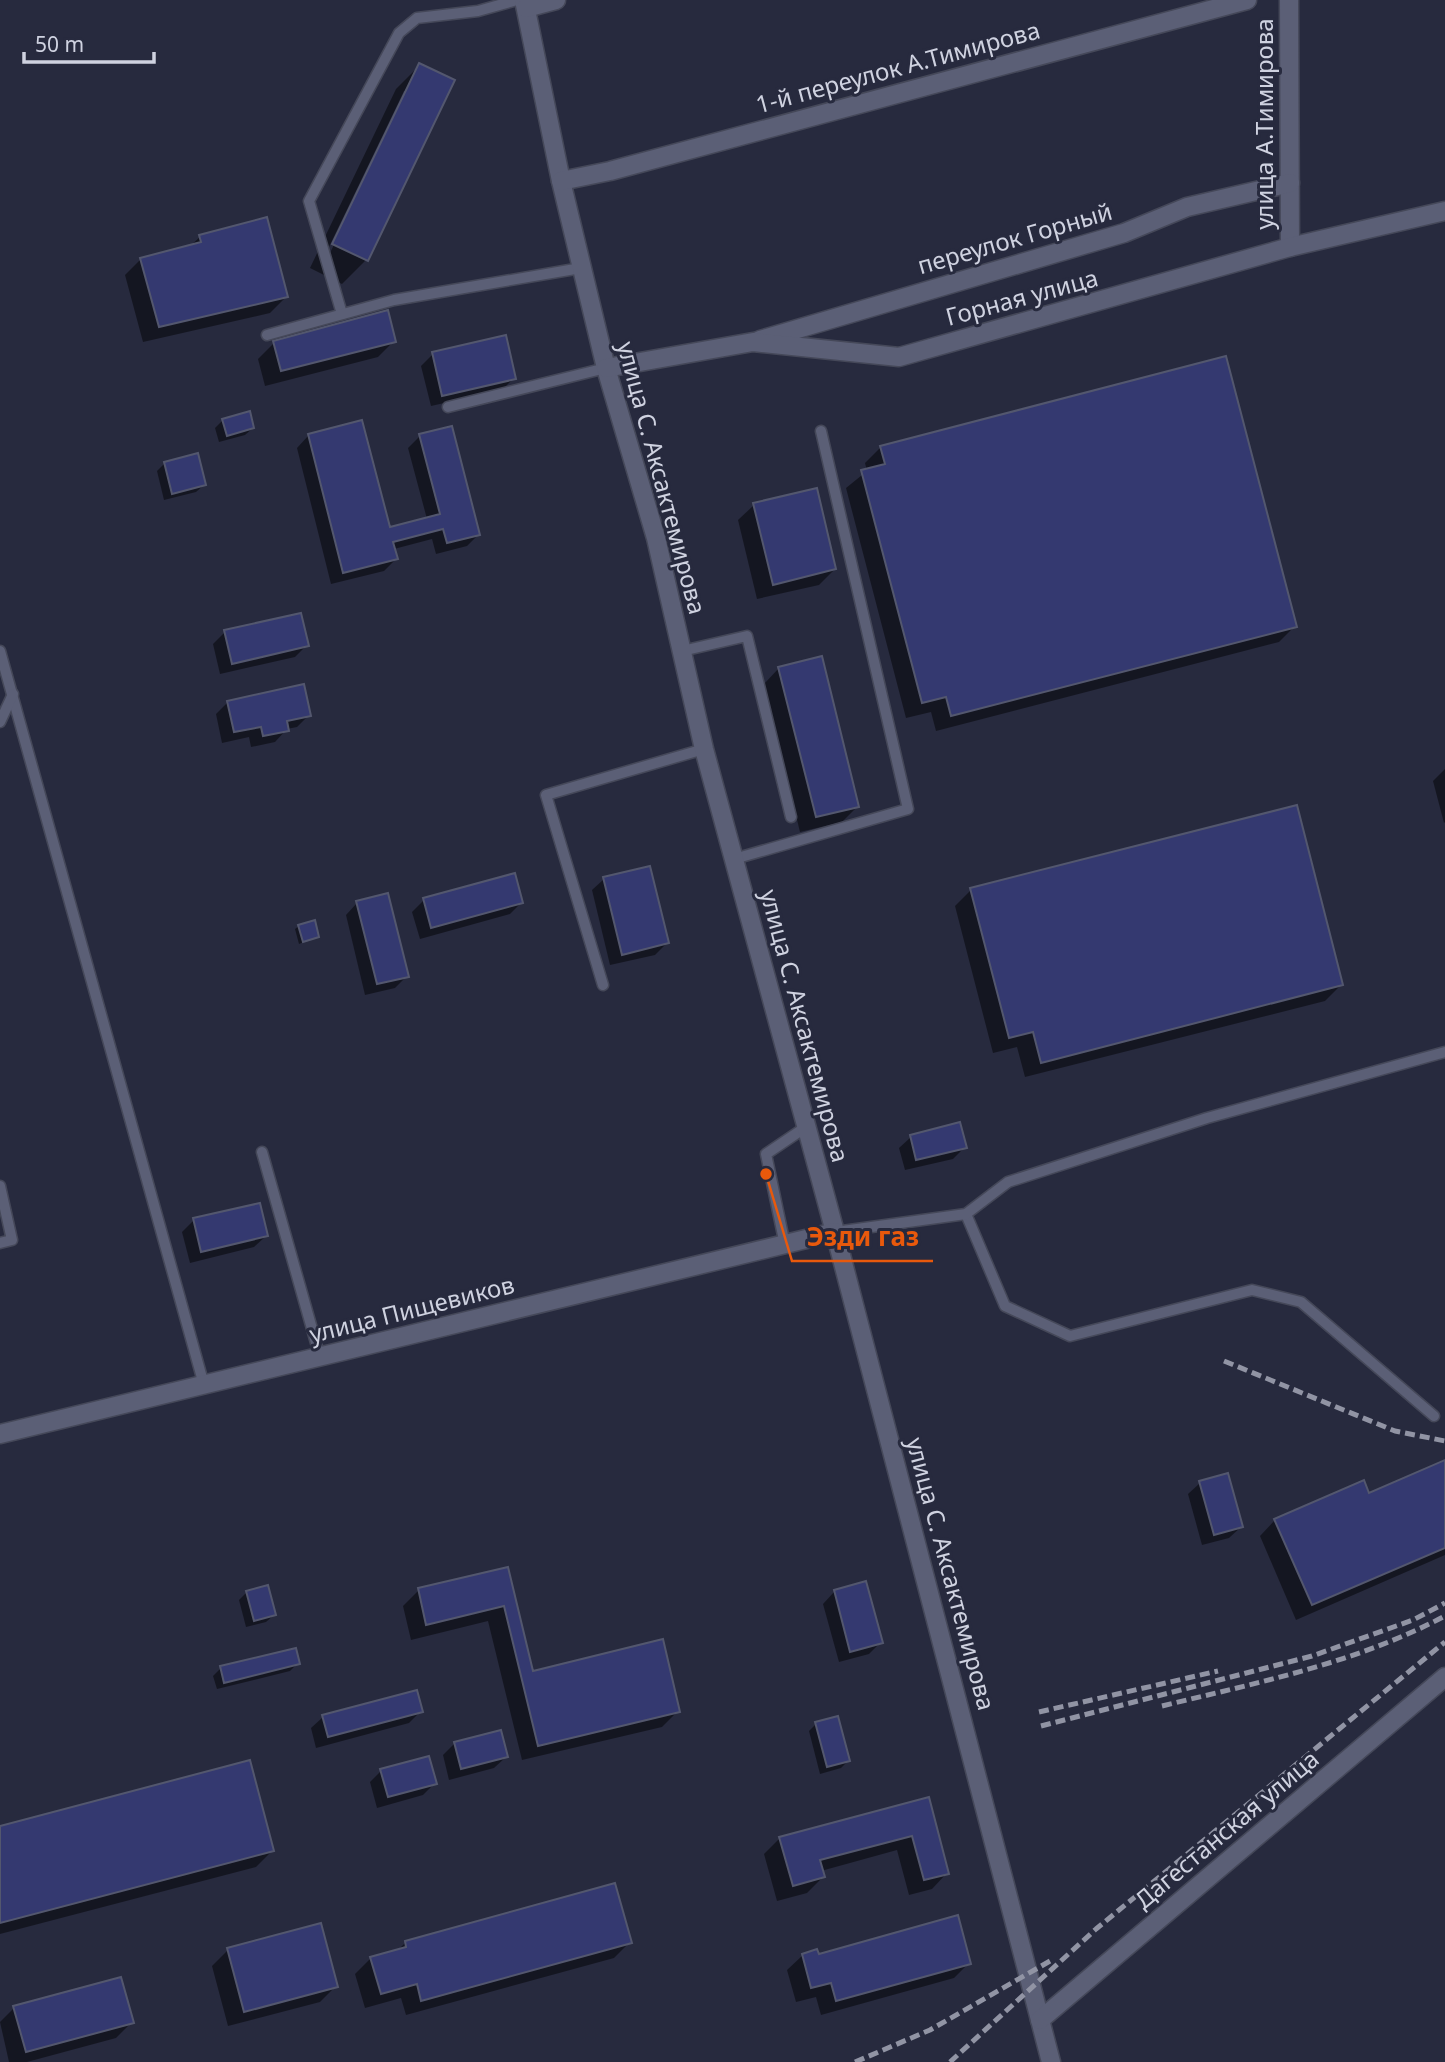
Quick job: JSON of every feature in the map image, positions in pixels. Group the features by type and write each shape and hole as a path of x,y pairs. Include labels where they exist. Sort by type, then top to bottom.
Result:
{"street":[{"path":"522,3 556,0"},
{"name":"1-й переулок А.Тимирова","path":"561,181 1247,0"},
{"name":"улица А.Тимирова","path":"1289,0 1290,247"},
{"name":"улица С. Аксактемирова","path":"522,3 606,368 656,538 704,749 835,1233 1051,2062"},
{"name":"переулок Горный","path":"753,342 1124,233 1188,207 1290,183"},
{"name":"Горная улица","path":"606,368 753,342 898,357 1290,247 1445,211"},
{"name":"улица Пищевиков","path":"0,1434 835,1233"},
{"name":"Дагестанская улица","path":"1040,2020 1445,1677"}],"lane":[{"path":"342,314 309,201 399,33 417,18 522,3"},
{"path":"267,335 394,300 581,268"},
{"path":"448,407 606,368"},
{"path":"734,859 908,809 821,431"},
{"path":"682,651 747,636 791,817"},
{"path":"0,650 204,1385"},
{"path":"0,722 13,694"},
{"path":"603,985 546,794 704,749"},
{"path":"835,1233 967,1214 1008,1182 1207,1118 1445,1052"},
{"path":"785,1245 766,1154 806,1127"},
{"path":"262,1152 320,1357"},
{"path":"0,1186 12,1240 0,1243"},
{"path":"967,1214 1005,1306 1070,1336 1252,1290 1301,1302 1434,1416"}],"building":[{"path":"419,63 455,80 368,261 332,244"},
{"path":"267,217 288,297 159,327 140,258 201,242 199,235"},
{"path":"388,310 396,342 281,371 273,341"},
{"path":"506,335 516,379 442,396 432,352"},
{"path":"1226,356 1297,627 951,716 946,697 922,703 861,470 885,464 880,446"},
{"path":"250,411 254,428 227,436 222,419"},
{"path":"362,420 390,527 440,514 419,434 452,426 480,535 447,543 443,529 393,542 398,559 343,573 308,434"},
{"path":"198,453 206,485 172,494 164,462"},
{"path":"817,488 836,569 773,585 753,503"},
{"path":"301,613 309,646 232,664 224,630"},
{"path":"822,656 859,807 816,817 778,667"},
{"path":"304,684 311,716 287,721 289,731 263,736 261,727 234,732 227,701"},
{"path":"1297,805 1343,985 1041,1063 1033,1032 1009,1038 970,888"},
{"path":"650,866 669,943 622,955 603,877"},
{"path":"515,873 523,903 431,928 423,898"},
{"path":"388,893 409,977 377,984 356,901"},
{"path":"315,920 319,937 303,942 298,925"},
{"path":"960,1122 967,1148 916,1160 910,1135"},
{"path":"260,1203 268,1236 201,1252 193,1218"},
{"path":"1445,1460 1445,1548 1312,1605 1274,1519 1364,1480 1369,1493"},
{"path":"1228,1473 1243,1527 1214,1535 1199,1481"},
{"path":"508,1567 533,1671 663,1639 680,1712 538,1746 504,1606 426,1625 418,1588"},
{"path":"866,1581 883,1643 850,1652 834,1590"},
{"path":"268,1585 276,1615 254,1621 246,1591"},
{"path":"296,1648 300,1664 224,1683 220,1666"},
{"path":"417,1690 423,1712 328,1737 322,1715"},
{"path":"838,1716 850,1761 827,1767 815,1722"},
{"path":"501,1730 508,1757 461,1769 454,1742"},
{"path":"429,1756 437,1784 388,1797 380,1769"},
{"path":"250,1760 274,1851 0,1923 0,1826"},
{"path":"929,1797 949,1874 924,1880 912,1836 820,1860 825,1877 793,1886 779,1837"},
{"path":"615,1883 632,1943 421,2001 417,1984 381,1994 370,1957 406,1947 405,1941"},
{"path":"958,1915 971,1964 836,2001 831,1983 811,1988 802,1954 817,1949 819,1954"},
{"path":"321,1923 338,1987 244,2012 227,1948"},
{"path":"121,1977 134,2023 26,2052 13,2006"}],"railway":[{"path":"1224,1361 1395,1431 1445,1441"},
{"path":"1041,1726 1312,1656 1413,1620 1445,1603"},
{"path":"1162,1706 1342,1659 1377,1647 1445,1616"},
{"path":"950,2062 1096,1929 1445,1642"},
{"path":"1039,1712 1218,1671"},
{"path":"855,2062 930,2030 1050,1961"}],"place":[{"name":"Эзди газ","path":"766,1174"}]}
